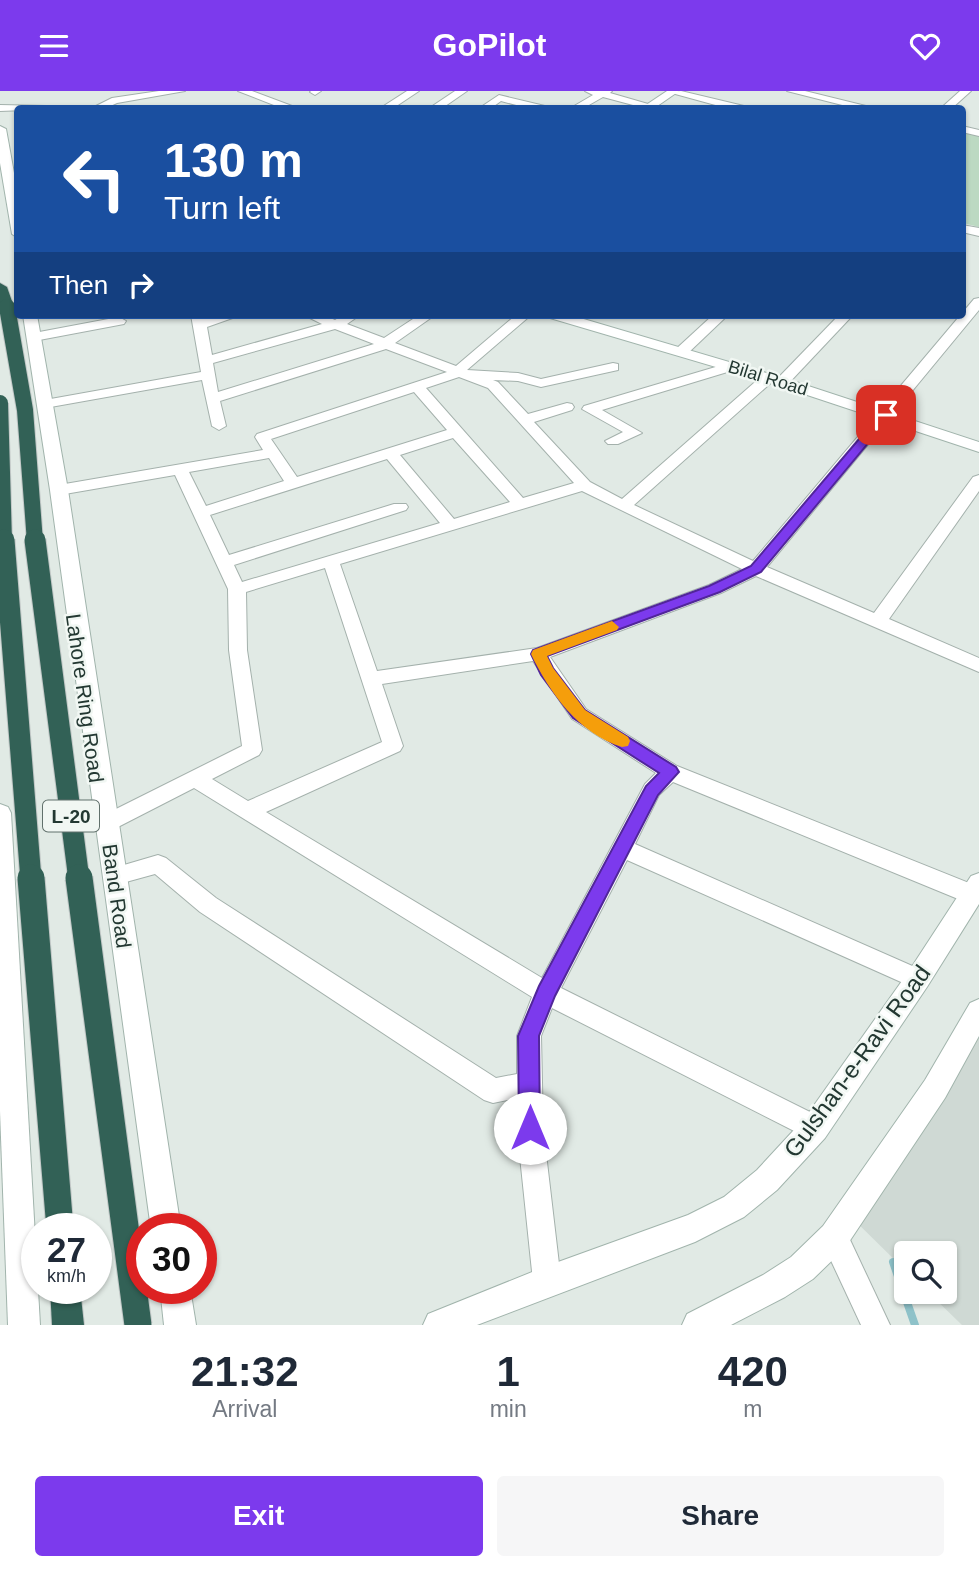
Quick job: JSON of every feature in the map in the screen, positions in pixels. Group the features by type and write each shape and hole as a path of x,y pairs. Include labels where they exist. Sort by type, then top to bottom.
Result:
{"highway":[{"name":"Lahore Ring Road","path":"3,297 25,410 36,552 138,1325"},
{"name":"L-20","path":"0,403 4,558 59,1213"},
{"path":"66,1304 68,1325"}],"main road":[{"path":"651,105 674,91"},
{"path":"0,129 14,203"},
{"name":"Band Road","path":"31,319 59,490 164,1213"},
{"name":"Bilal Road","path":"583,319 979,447"},
{"path":"0,813 24,1325"},
{"name":"Gulshan-e-Ravi Road","path":"439,1325 547,1281 695,1227 734,1207 767,1180 815,1128 918,979 975,888"},
{"path":"698,1325 774,1286 802,1268 834,1237 935,1089 979,1011"},
{"path":"177,1304 180,1325"}],"street":[{"path":"104,105 115,100 180,91"},
{"path":"249,91 285,105"},
{"path":"391,105 414,91"},
{"path":"439,105 462,91"},
{"path":"590,91 604,92 642,105"},
{"path":"674,91 729,105"},
{"path":"792,91 855,103"},
{"path":"950,105 966,91"},
{"path":"581,105 604,92"},
{"path":"480,93 529,105"},
{"path":"489,105 499,98"},
{"path":"966,318 979,302"},
{"path":"323,319 493,385 584,485 623,506 756,569 979,665"},
{"path":"45,404 207,368 346,319"},
{"path":"212,399 386,342 422,319"},
{"path":"465,373 520,319"},
{"path":"681,352 717,319"},
{"path":"623,506 775,380 842,319"},
{"path":"371,679 539,654 715,589 756,569 965,319"},
{"path":"199,320 219,426"},
{"path":"34,337 119,321"},
{"path":"294,484 262,437 465,373 518,377 541,383 613,366"},
{"path":"613,442 635,433 589,409 729,367"},
{"path":"416,387 520,504"},
{"path":"524,420 567,407"},
{"path":"201,513 456,432"},
{"path":"59,490 274,453"},
{"path":"390,453 450,525"},
{"path":"107,823 252,750 238,650 237,589 180,469"},
{"path":"878,621 979,479"},
{"path":"237,589 584,485"},
{"path":"225,562 400,507"},
{"path":"247,811 393,746 331,561"},
{"path":"539,654 547,671 579,714 670,772 975,888"},
{"path":"547,1281 530,1128 528,1036 546,993 652,790 670,772"},
{"path":"195,779 546,993 815,1128"},
{"path":"622,848 918,979"},
{"path":"115,876 158,864 208,905 494,1091 529,1084"},
{"path":"834,1237 876,1325"}],"shaded area":[{"path":"979,999 979,1325 962,1325 940,1304 957,1304 957,1241 894,1241 894,1259 841,1207"}],"green space":[{"path":"966,132 979,135 979,227 966,224"}],"waterway":[{"path":"893,1262 915,1325"}],"slow traffic":[{"path":"612,627 539,654 547,671 579,714 622,741"}],"route":[{"path":"530,1128 528,1036 546,993 652,790 670,772 579,714 547,671 539,654 715,589 756,569 886,415"}]}
